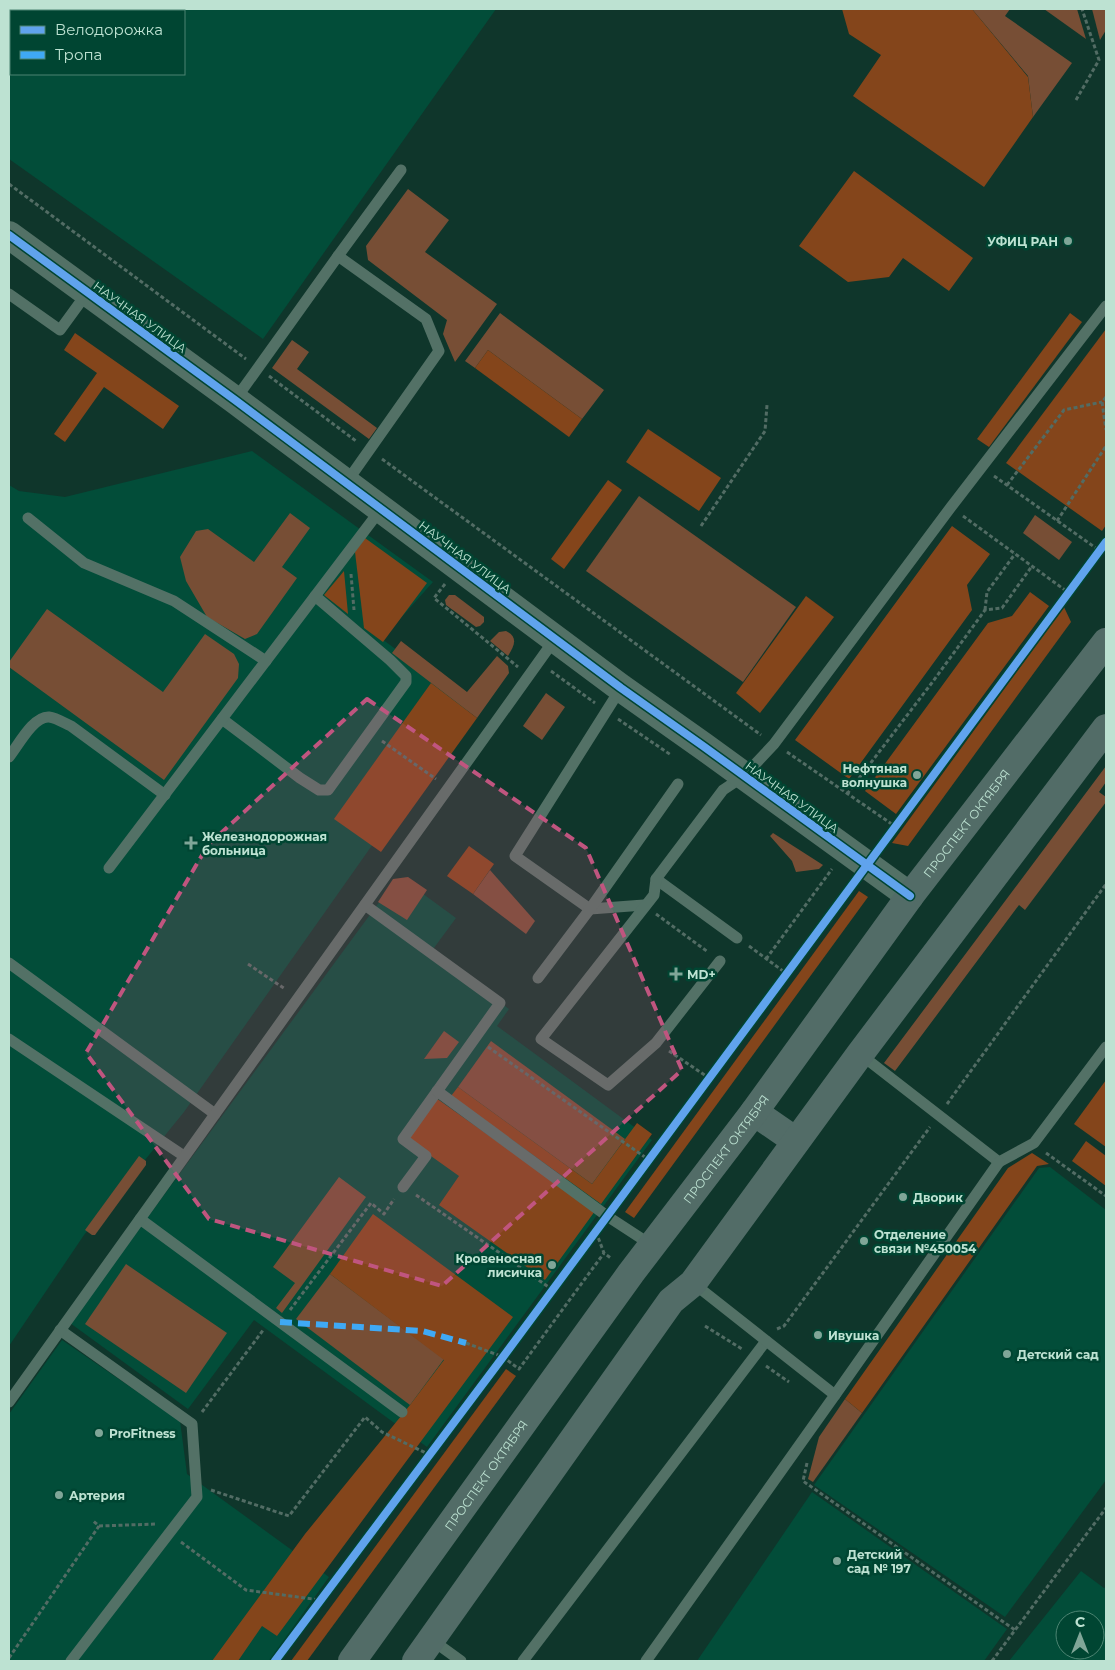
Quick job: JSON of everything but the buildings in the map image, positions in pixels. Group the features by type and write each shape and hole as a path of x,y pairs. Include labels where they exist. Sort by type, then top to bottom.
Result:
{"main road":[{"name":"ПРОСПЕКТ ОКТЯБРЯ","path":"352,1661 625,1281 754,1112 910,896 1106,642"},
{"path":"416,1661 671,1301 693,1283 860,1054 1106,728"},
{"path":"754,1112 796,1141"}],"street":[{"name":"НАУЧНАЯ УЛИЦА","path":"9,235 235,400 621,688 910,896"}],"lane":[{"path":"235,400 401,170"},
{"path":"338,256 426,319 439,351 346,483"},
{"path":"9,294 60,330 87,293"},
{"path":"720,961 656,1042 608,1085 541,1040 644,905 654,895 656,879 723,790 744,776 774,744 951,507 1106,306"},
{"path":"109,868 381,509"},
{"path":"28,518 84,563 174,601 266,661"},
{"path":"222,719 300,778 319,790 328,790 406,682 406,676 356,630 315,596"},
{"path":"9,1402 555,639"},
{"path":"621,688 515,856 590,909 644,905"},
{"path":"9,758 33,724 40,719 48,717 56,719 78,731 165,795"},
{"path":"538,978 590,909 678,784"},
{"path":"656,879 738,938"},
{"path":"365,905 500,1003 403,1139 426,1156 403,1187"},
{"path":"9,963 215,1114"},
{"path":"9,1039 184,1156"},
{"path":"646,1661 999,1162 1034,1144 1106,1047"},
{"path":"860,1054 999,1162"},
{"path":"437,1091 608,1216 653,1246"},
{"path":"140,1219 402,1412"},
{"path":"693,1283 836,1395"},
{"path":"60,1330 192,1424 197,1497 71,1661"},
{"path":"523,1661 766,1341"},
{"path":"432,1640 461,1661"}],"path":[{"path":"1076,100 1099,60 1082,9"},
{"path":"9,184 369,450 774,744 896,827"},
{"path":"1007,485 1064,410 1102,402 1106,397"},
{"path":"1102,402 1106,430"},
{"path":"701,526 765,431 767,405"},
{"path":"1057,521 1106,446"},
{"path":"982,467 1057,521 1102,548 1095,558"},
{"path":"951,507 1032,566 1067,596 1074,586"},
{"path":"350,551 356,630"},
{"path":"847,794 985,610 987,592 1014,554"},
{"path":"985,610 1002,608 1032,566"},
{"path":"449,580 434,598 529,676"},
{"path":"370,732 448,789"},
{"path":"890,834 901,819"},
{"path":"766,959 833,868"},
{"path":"248,964 298,998"},
{"path":"781,982 792,966"},
{"path":"474,1038 649,1160"},
{"path":"656,1042 709,1078"},
{"path":"704,1086 715,1070"},
{"path":"1034,1144 1106,1196"},
{"path":"644,1167 655,1152"},
{"path":"192,1424 371,1203 384,1214 403,1187 553,1290"},
{"path":"590,1239 608,1216"},
{"path":"596,1232 604,1253 614,1261"},
{"path":"466,1343 503,1357 519,1369 604,1253"},
{"path":"547,1298 558,1283"},
{"path":"705,1326 795,1385"},
{"path":"498,1364 509,1349"},
{"path":"196,1485 288,1516 364,1417 382,1432 430,1454"},
{"path":"813,1427 803,1481 1015,1630"},
{"path":"424,1462 435,1447"},
{"path":"992,1661 1106,1508"},
{"path":"155,1523 160,1516"},
{"path":"9,1658 99,1526 92,1520"},
{"path":"246,1590 320,1600"},
{"path":"314,1608 325,1593"}],"highlighted area":[{"path":"367,699 586,848 682,1070 442,1286 209,1219 86,1053 208,845"}],"shaded area":[{"path":"9,9 496,9 263,339 9,159"},
{"path":"842,9 972,9 1028,77 1033,117 984,187 853,96 881,55 849,34"},
{"path":"972,9 1010,9 1005,16 1072,63 1033,117 1028,76"},
{"path":"1044,9 1077,9 1086,39"},
{"path":"1092,9 1106,9 1106,30 1100,40"},
{"path":"854,171 973,258 949,291 903,258 889,277 848,282 799,246"},
{"path":"408,189 449,220 425,252 497,304 455,362 443,334 447,320 368,260 366,246"},
{"path":"500,313 604,390 582,419 488,350 475,368 465,361"},
{"path":"1070,313 1082,322 989,447 977,439"},
{"path":"1106,329 1106,525 1102,531 1006,463"},
{"path":"75,333 179,406 163,429 104,387 65,442 54,434 97,373 64,350"},
{"path":"292,340 309,352 297,369 377,428 369,439 272,368"},
{"path":"488,350 582,419 569,437 475,368"},
{"path":"648,429 721,478 699,511 626,462"},
{"name":"Железнодорожная больница","path":"252,451 433,582 382,639 471,705 184,1112 84,1235 9,1346 9,485 19,491 65,497"},
{"path":"608,480 622,490 564,569 551,559"},
{"path":"639,496 796,607 743,682 586,571"},
{"path":"290,513 310,528 282,567 297,578 257,634 245,639 207,617 186,581 180,557 196,531 208,529 254,562"},
{"path":"1035,515 1072,542 1059,560 1023,533"},
{"path":"952,526 990,554 967,585 972,610 849,779 795,740"},
{"path":"365,538 427,583 383,642 364,628 355,552"},
{"path":"344,571 348,614 324,595"},
{"path":"1030,592 1049,606 896,814 865,791 988,623 1012,616"},
{"path":"449,595 455,595 484,617 484,622 476,627 446,605 445,600"},
{"path":"806,596 834,617 760,713 736,693"},
{"path":"1064,607 1071,622 908,846 892,843"},
{"path":"47,609 163,692 205,634 234,654 239,664 238,678 164,780 9,667 9,662"},
{"path":"506,631 514,639 508,656 490,641 499,632"},
{"path":"401,641 467,692 497,656 508,666 509,673 477,718 392,653"},
{"path":"431,683 477,718 381,852 334,819"},
{"path":"546,693 565,707 542,740 523,726"},
{"path":"1106,766 1106,782 1099,792 1106,797 1106,802 1025,910 1019,905 895,1071 884,1063"},
{"path":"773,833 823,865 819,869 796,872 792,861 770,836"},
{"path":"469,846 494,864 473,894 447,876"},
{"path":"490,870 535,921 526,934 473,894"},
{"path":"408,877 427,890 407,920 378,902 393,879"},
{"path":"404,880 456,918 431,952 509,1009 497,1026 652,1140 427,1447 254,1320 188,1409 70,1323 394,882"},
{"path":"859,891 868,897 634,1218 625,1212"},
{"path":"444,1031 459,1042 447,1058 424,1059"},
{"path":"491,1041 625,1139 592,1184 458,1087"},
{"path":"1106,1080 1106,1147 1074,1124"},
{"path":"458,1087 592,1184 637,1123 652,1134 601,1204 451,1096"},
{"path":"436,1098 595,1211 545,1280 439,1205 459,1176 407,1139"},
{"path":"1086,1141 1106,1156 1106,1186 1072,1161"},
{"path":"1032,1153 1049,1164 1037,1166 862,1413 845,1399 1008,1168"},
{"path":"139,1156 146,1161 146,1165 95,1235 92,1235 85,1230"},
{"name":"Детский сад","path":"1050,1167 1106,1210 1106,1480 1005,1617 814,1485 1039,1168"},
{"path":"339,1177 366,1197 282,1313 276,1308 295,1283 273,1267"},
{"path":"373,1214 513,1317 277,1636 262,1626 238,1661 212,1661 305,1534 410,1405 444,1360 330,1274"},
{"path":"126,1264 227,1333 186,1393 85,1324"},
{"path":"330,1274 444,1359 410,1405 296,1319"},
{"path":"62,1340 180,1421 187,1474 329,1577 269,1661 9,1661 9,1414"},
{"path":"506,1369 516,1376 307,1661 291,1661"},
{"path":"845,1399 862,1413 813,1482 808,1479 819,1437"},
{"name":"Детский сад № 197","path":"812,1492 1007,1629 984,1661 697,1661"},
{"path":"1081,1571 1104,1588 1106,1587 1106,1661 1009,1661"}],"marked path":[{"path":"280,1322 422,1331 466,1343"}],"cycle path":[{"path":"9,235 235,400 621,688 910,896"},
{"path":"275,1661 503,1357 1106,542"}],"place":[{"name":"УФИЦ РАН","path":"1068,241"},
{"name":"Нефтяная волнушка","path":"917,775"},
{"name":"Железнодорожная больница","path":"191,843"},
{"name":"MD+","path":"676,974"},
{"name":"Дворик","path":"903,1197"},
{"name":"Отделение связи №450054","path":"864,1241"},
{"name":"Кровеносная лисичка","path":"552,1265"},
{"name":"Ивушка","path":"818,1335"},
{"name":"Детский сад","path":"1007,1354"},
{"name":"ProFitness","path":"99,1433"},
{"name":"Артерия","path":"59,1495"},
{"name":"Детский сад № 197","path":"837,1561"}]}
